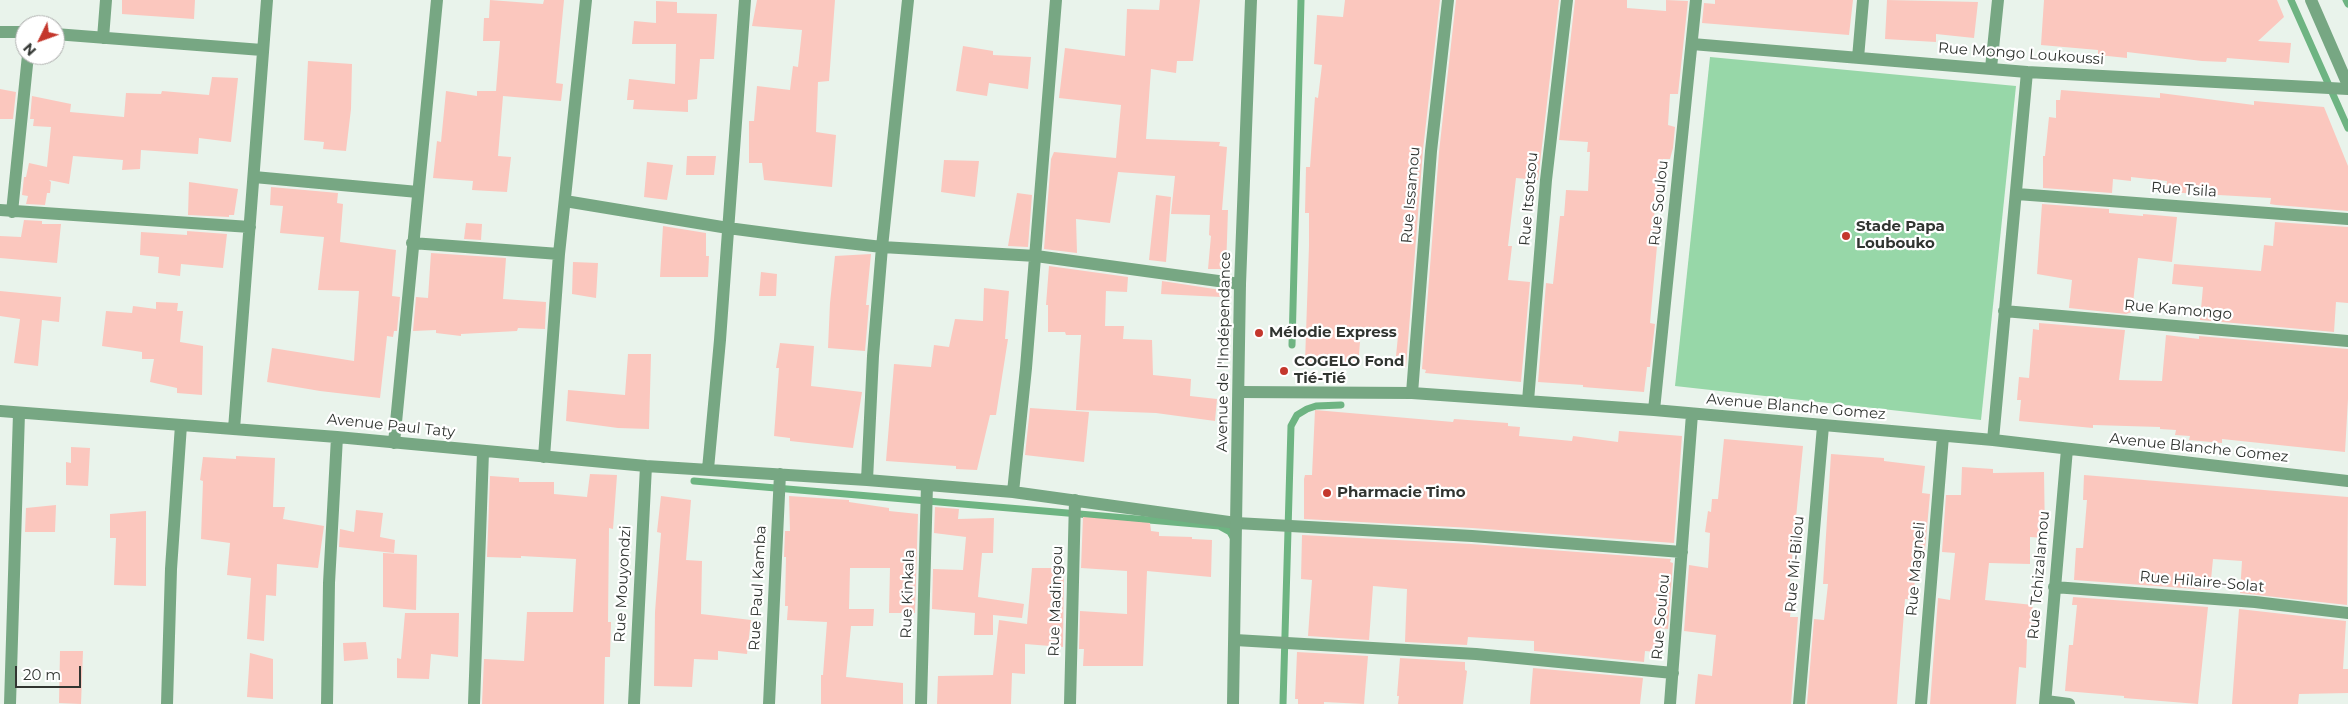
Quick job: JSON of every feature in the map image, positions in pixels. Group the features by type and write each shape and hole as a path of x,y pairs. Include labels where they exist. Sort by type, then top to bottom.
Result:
{"street":[{"path":"103,38 106,0"},
{"path":"234,429 267,0"},
{"path":"394,443 437,0"},
{"path":"544,457 560,254 586,0"},
{"path":"708,469 745,0"},
{"path":"867,480 873,356 882,247 908,0"},
{"path":"1013,492 1036,256 1056,0"},
{"name":"Avenue de l'Indépendance","path":"1233,704 1240,392 1240,284 1251,0"},
{"name":"Rue Issamou","path":"1412,393 1431,151 1448,0"},
{"name":"Rue Itsotsou","path":"1528,401 1546,180 1567,0"},
{"name":"Rue Soulou","path":"1654,410 1696,0"},
{"path":"1858,58 1863,0"},
{"path":"1991,68 1998,0"},
{"path":"2311,0 2348,85"},
{"path":"0,32 15,32"},
{"path":"65,35 262,50"},
{"name":"Rue Mongo Loukoussi","path":"1692,44 2027,72 2348,89"},
{"path":"27,65 6,211 250,226"},
{"path":"1993,440 2027,72"},
{"path":"254,177 418,192"},
{"name":"Rue Tsila","path":"2017,194 2348,218"},
{"path":"565,201 728,228 882,247 1036,256 1240,284"},
{"path":"412,243 560,254"},
{"name":"Rue Kamongo","path":"2004,311 2348,340"},
{"name":"Avenue Blanche Gomez","path":"1240,392 1412,393 1654,410 1993,440 2348,481"},
{"name":"Avenue Paul Taty","path":"0,411 337,437 646,466 867,480 1013,492 1236,523 1482,537 1682,552"},
{"path":"10,704 19,413"},
{"name":"Rue Soulou","path":"1670,704 1692,414"},
{"path":"167,704 171,569 180,425"},
{"name":"Rue Mi-Bilou","path":"1799,704 1823,426"},
{"name":"Rue Magneli","path":"1921,704 1943,436"},
{"path":"327,704 329,583 337,437"},
{"name":"Rue Tchizalamou","path":"2046,703 2066,449"},
{"path":"474,704 483,452"},
{"name":"Rue Mouyondzi","path":"634,704 646,466"},
{"name":"Rue Paul Kamba","path":"769,704 780,474"},
{"name":"Rue Kinkala","path":"921,704 927,485"},
{"name":"Rue Madingou","path":"1070,704 1075,500"},
{"name":"Rue Hilaire-Solat","path":"2054,587 2255,602 2348,613"},
{"path":"1234,640 1476,654 1673,673"},
{"path":"2046,703 2070,704"}],"green space":[{"name":"Stade Papa Loubouko","path":"1710,57 2016,86 1981,420 1675,386"}],"building":[{"path":"122,0 195,0 194,19 122,14"},
{"path":"490,0 543,4 544,0 564,0 556,83 563,84 561,101 503,96 498,156 511,157 507,192 472,190 473,181 433,178 437,141 441,142 446,91 477,96 477,91 496,91 500,41 483,41 484,18 489,18"},
{"path":"757,0 835,0 829,81 818,82 816,132 836,135 832,187 764,180 762,163 749,163 749,121 754,121 757,86 790,90 793,66 798,67 802,30 752,26"},
{"path":"1160,0 1200,0 1193,61 1177,61 1176,73 1151,69 1146,139 1220,142 1219,146 1227,147 1222,210 1228,210 1226,269 1208,269 1211,236 1209,235 1210,215 1171,214 1175,176 1118,172 1110,223 1076,219 1077,253 1044,249 1051,159 1054,152 1116,158 1121,105 1059,98 1065,48 1125,56 1127,9 1159,10"},
{"path":"1345,0 1440,0 1423,150 1406,367 1395,366 1398,336 1361,329 1358,367 1305,362 1309,246 1309,213 1305,213 1306,167 1310,167 1315,97 1318,98 1322,65 1314,64 1317,15 1343,17"},
{"path":"1456,0 1559,0 1538,180 1516,178 1508,246 1512,246 1508,280 1530,282 1521,382 1425,373 1426,370 1422,369 1439,152"},
{"path":"1575,0 1627,0 1627,8 1666,11 1666,0 1688,1 1678,94 1670,94 1668,125 1675,127 1673,148 1670,159 1663,159 1660,191 1655,191 1654,224 1659,224 1650,323 1655,324 1650,367 1647,367 1644,392 1538,382 1546,283 1553,284 1560,216 1564,216 1566,190 1588,191 1590,152 1587,152 1588,142 1559,140"},
{"path":"1715,0 1853,0 1849,35 1702,23 1704,3 1715,4"},
{"path":"1887,0 1978,2 1974,38 1936,34 1936,42 1885,39"},
{"path":"2044,0 2277,0 2284,17 2258,41 2291,43 2289,63 2227,58 2226,62 2202,61 2127,52 2127,58 2098,55 2098,50 2041,45"},
{"path":"656,1 677,2 677,13 717,14 714,59 700,59 697,99 688,100 688,112 633,109 634,100 627,100 629,79 675,84 676,44 632,44 634,21 656,23"},
{"path":"963,46 993,51 993,55 1031,57 1028,89 989,83 987,96 956,91"},
{"path":"308,61 352,64 351,109 346,151 323,149 324,142 304,140"},
{"path":"212,77 238,78 231,142 199,138 198,154 141,150 140,169 122,170 123,160 73,156 69,184 49,180 51,182 50,193 47,193 45,205 26,204 28,196 22,195 24,177 26,177 29,163 47,167 51,127 33,126 34,119 30,119 32,96 71,104 70,112 124,117 126,93 161,94 162,91 209,95"},
{"path":"0,89 16,92 13,119 0,119"},
{"path":"2061,90 2160,98 2160,93 2254,105 2254,101 2324,107 2348,166 2348,211 2270,204 2271,198 2166,192 2167,181 2131,177 2131,181 2113,179 2112,193 2043,188 2043,156 2045,156 2049,117 2056,118 2056,100 2060,100"},
{"path":"687,156 716,156 714,175 686,175"},
{"path":"944,160 979,161 975,197 941,192"},
{"path":"647,162 673,165 667,200 644,197"},
{"path":"189,182 238,189 234,215 229,215 229,217 188,215"},
{"path":"271,187 338,193 337,203 343,204 340,242 396,250 392,296 400,297 397,331 394,331 393,337 387,336 380,398 267,382 272,348 354,361 359,291 318,290 324,237 280,233 283,206 270,205"},
{"path":"1017,193 1032,195 1028,247 1008,246"},
{"path":"1156,195 1171,197 1166,262 1149,260"},
{"path":"2042,204 2109,209 2109,213 2177,217 2172,262 2138,258 2132,312 2126,314 2069,308 2072,280 2037,274"},
{"path":"24,220 42,221 42,224 61,224 57,263 0,258 0,236 21,237"},
{"path":"2275,222 2348,227 2348,303 2336,302 2334,332 2200,320 2203,287 2172,284 2174,264 2261,271 2264,245 2273,246"},
{"path":"466,223 482,224 481,240 464,239"},
{"path":"663,226 706,233 706,256 709,256 708,277 660,277"},
{"path":"187,231 227,234 223,268 181,264 180,276 158,273 159,257 140,255 141,232 187,235"},
{"path":"431,253 506,258 503,299 546,302 545,329 518,328 517,331 461,334 461,336 436,333 436,330 413,331 416,297 428,298"},
{"path":"871,254 866,305 869,305 865,351 828,348 835,256"},
{"path":"573,262 598,263 596,298 572,294"},
{"path":"1049,266 1128,277 1127,292 1106,291 1105,326 1124,326 1123,339 1152,340 1153,375 1191,379 1190,396 1217,399 1215,421 1156,413 1076,410 1081,335 1066,335 1065,332 1048,332 1048,305 1046,305"},
{"path":"761,272 777,274 776,296 759,296"},
{"path":"1162,281 1221,290 1221,297 1161,294"},
{"path":"984,288 1009,291 1005,339 1008,339 996,415 990,415 977,470 956,469 956,466 886,461 894,364 931,367 934,345 949,347 955,319 983,321"},
{"path":"0,291 61,297 59,322 42,320 38,366 14,363 20,319 0,316"},
{"path":"156,302 178,303 177,311 183,311 180,342 203,346 202,395 177,393 177,388 150,382 154,359 142,359 142,352 102,346 106,311 132,313 133,306 156,309"},
{"path":"2039,323 2125,330 2119,380 2162,381 2166,335 2199,339 2199,336 2348,349 2345,452 2222,439 2222,443 2189,440 2190,436 2175,435 2176,430 2160,429 2160,427 2093,425 2093,428 2019,421 2021,400 2017,400 2019,377 2029,378 2033,329 2039,330"},
{"path":"780,343 814,346 811,386 862,392 853,448 790,441 790,438 774,436 779,368 776,368"},
{"path":"628,354 651,354 649,429 618,428 566,421 568,390 625,395"},
{"path":"1030,408 1089,412 1084,462 1025,455"},
{"path":"1315,410 1453,422 1454,419 1508,423 1508,426 1520,427 1519,436 1572,441 1573,436 1618,442 1619,431 1682,436 1674,543 1472,528 1304,519 1304,479 1305,475 1312,475"},
{"path":"1724,439 1803,446 1789,589 1793,589 1790,617 1798,617 1791,704 1695,704 1698,674 1712,676 1716,635 1684,631 1689,565 1708,568 1710,533 1705,532 1708,511 1711,512 1712,499 1718,499"},
{"path":"71,447 90,448 88,486 66,485 66,462 71,463"},
{"path":"1831,454 1884,458 1884,461 1925,466 1922,493 1930,494 1925,550 1914,549 1915,600 1905,599 1897,704 1807,704 1814,619 1824,620 1828,584 1823,584"},
{"path":"236,456 275,458 273,507 285,507 283,519 324,526 318,568 277,564 276,596 266,595 264,641 247,639 251,578 227,575 230,543 201,539 203,481 200,480 203,457 236,459"},
{"path":"1962,467 1993,469 1993,473 2044,472 2045,538 2030,537 2030,564 1989,563 1985,600 2033,605 2032,612 2039,613 2037,639 2027,638 2026,668 2019,667 2016,704 1930,704 1938,598 1950,600 1955,553 1942,552 1946,495 1961,495"},
{"path":"590,474 617,475 613,529 609,528 608,622 611,622 610,657 605,657 604,704 482,704 484,659 524,661 527,612 573,612 576,559 521,556 521,558 487,557 490,476 519,478 519,482 554,482 554,494 587,497"},
{"path":"2084,475 2348,497 2347,605 2240,593 2242,561 2213,559 2210,590 2074,580 2076,548 2083,548 2087,500 2083,500"},
{"path":"661,496 691,500 686,560 702,561 701,614 751,620 747,654 718,651 718,660 694,659 692,687 654,686 655,612 661,533 657,532"},
{"path":"789,496 849,500 849,502 889,508 889,511 918,514 915,613 889,613 890,568 850,568 849,609 874,609 873,626 851,626 846,677 903,683 903,704 821,704 821,675 823,675 827,622 787,620 788,606 785,606 786,557 784,557 785,531 790,531"},
{"path":"56,505 55,532 25,532 26,508"},
{"path":"935,507 959,509 958,519 994,518 993,553 982,553 978,597 1024,604 1022,618 993,615 993,635 974,635 975,613 932,609 933,569 963,570 966,537 934,533"},
{"path":"356,510 383,513 380,537 395,540 394,553 339,547 340,529 354,532"},
{"path":"146,511 146,586 114,585 116,538 110,538 110,514"},
{"path":"1083,517 1150,523 1151,531 1159,532 1159,536 1212,540 1211,577 1147,571 1143,666 1083,666 1084,649 1079,649 1080,611 1127,614 1127,571 1081,568"},
{"path":"1302,535 1471,544 1671,559 1670,562 1673,563 1668,629 1660,628 1657,652 1645,651 1644,662 1534,651 1534,641 1468,637 1467,645 1405,642 1407,589 1373,586 1369,640 1308,636 1312,580 1301,579"},
{"path":"383,553 417,555 416,610 383,607"},
{"path":"1032,568 1064,568 1063,647 1025,644 1025,674 1012,673 1011,704 937,704 938,676 993,675 999,620 1027,624"},
{"path":"2073,597 2208,607 2198,704 2065,691 2069,645 2073,645 2077,605 2072,605"},
{"path":"2239,609 2346,621 2343,669 2348,669 2348,693 2299,694 2298,704 2232,704"},
{"path":"405,613 459,613 458,657 431,654 429,679 397,678 397,658 401,659"},
{"path":"366,642 368,659 344,661 343,643"},
{"path":"60,651 83,651 81,704 59,703"},
{"path":"1297,652 1368,656 1364,704 1324,702 1324,704 1298,704 1298,699 1295,699"},
{"path":"250,653 273,659 273,699 247,697"},
{"path":"1400,658 1465,662 1465,670 1467,671 1463,704 1398,704"},
{"path":"1533,668 1643,678 1640,704 1530,704"}],"waterway":[{"path":"1292,345 1301,0"},
{"path":"2291,0 2348,128"},
{"path":"2346,0 2348,4"},
{"path":"1283,704 1291,426 1297,415 1307,409 1316,406 1341,405"},
{"path":"694,481 1219,526 1230,532 1234,539"}],"place":[{"name":"Stade Papa Loubouko","path":"1846,236"},
{"name":"Mélodie Express","path":"1259,333"},
{"name":"COGELO Fond Tié-Tié","path":"1284,371"},
{"name":"Pharmacie Timo","path":"1327,493"}]}
